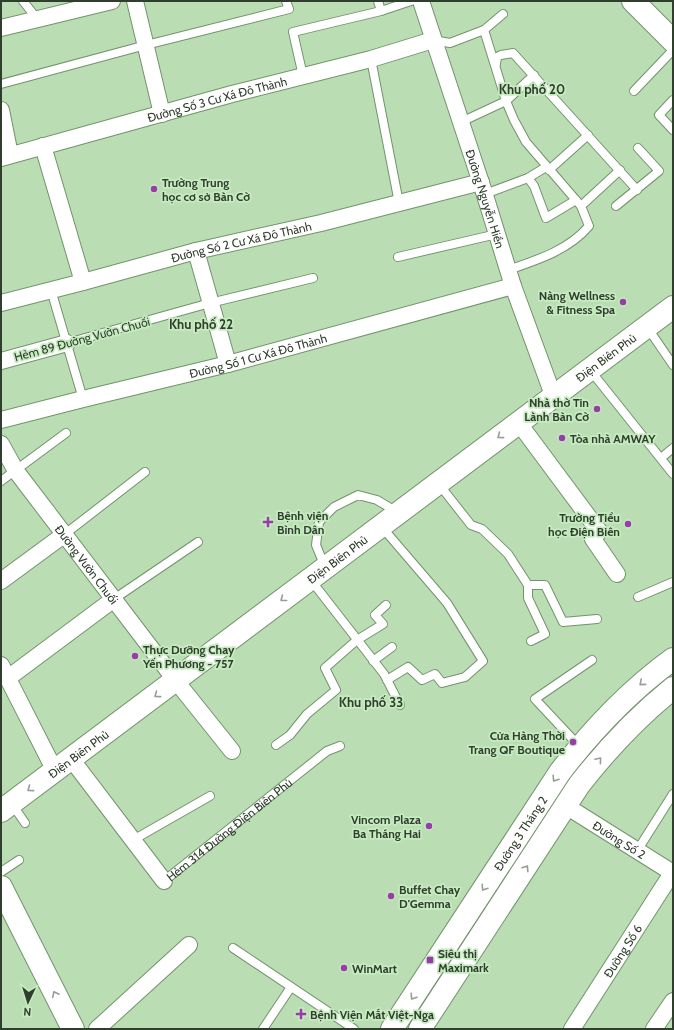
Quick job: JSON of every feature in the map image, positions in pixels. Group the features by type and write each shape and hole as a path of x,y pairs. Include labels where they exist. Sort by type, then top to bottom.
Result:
{"main road":[{"path":"633,1 673,41"},
{"name":"Điện Biên Phủ","path":"6,807 176,681 553,395 673,307"},
{"name":"Đường 3 Tháng 2","path":"392,1029 560,772 579,747 624,698 673,659"},
{"name":"Đường 3 Tháng 2","path":"420,1029 593,767 619,737 673,688"},
{"path":"1,887 73,1029"}],"street":[{"path":"1,28 38,20 79,5 112,1"},
{"path":"135,1 162,114"},
{"name":"Đường Nguyễn Hiền","path":"421,1 483,188 508,270 553,395"},
{"name":"Ðường Số 3 Cư Xá Đô Thành","path":"6,157 303,76 371,59 433,40"},
{"path":"1,110 6,157"},
{"path":"43,146 83,282"},
{"name":"Ðường Số 2 Cư Xá Đô Thành","path":"1,303 196,251 321,224 399,203 483,188"},
{"path":"196,251 228,364"},
{"name":"Ðường Số 1 Cư Xá Đô Thành","path":"1,420 228,364 514,286"},
{"name":"Hẻm 89 Đường Vườn Chuối","path":"1,361 67,343"},
{"path":"518,422 599,531 593,539 617,574"},
{"name":"Đường Vườn Chuối","path":"1,444 16,470 176,681 232,751"},
{"path":"1,582 65,534"},
{"path":"5,671 114,600"},
{"name":"Hẻm 314 Đường Điện Biên Phủ","path":"5,671 63,765 133,840 164,881"},
{"name":"Đường Số 2","path":"566,806 672,873"},
{"name":"Đường Số 6","path":"572,1029 672,873"},
{"path":"97,1029 189,945"},
{"path":"654,1029 673,1001"}],"lane":[{"path":"23,1 38,20"},
{"path":"378,1 381,11"},
{"path":"303,76 293,32 381,11 412,1"},
{"path":"1,84 288,5"},
{"path":"433,40 450,43 484,30 503,14"},
{"path":"484,30 496,64 506,101 514,120 526,142 579,203 589,226 584,232 550,255 508,270"},
{"path":"634,91 673,50"},
{"path":"496,64 498,57 501,55 513,53 637,190"},
{"path":"371,59 399,203"},
{"path":"461,122 506,101 534,75"},
{"path":"673,100 659,115 673,130"},
{"path":"483,188 528,178 548,169 588,135"},
{"path":"616,206 659,171 638,148"},
{"path":"528,178 534,186 546,218 579,203 620,170"},
{"path":"398,257 497,234"},
{"name":"Hẻm 89 Đường Vườn Chuối","path":"67,343 210,303 313,278"},
{"path":"51,290 83,399"},
{"path":"646,327 673,365"},
{"path":"589,369 673,474"},
{"path":"1,481 66,433"},
{"path":"661,458 672,449"},
{"path":"65,534 144,472"},
{"path":"438,482 471,525 482,529 508,554 528,585 528,598 546,634 531,641"},
{"path":"387,680 408,667 422,680 435,674 442,683 465,677 483,661 447,603 377,500 358,495 334,507 319,522 316,545 317,573 357,640 387,680 400,706"},
{"path":"114,600 198,542"},
{"path":"638,597 673,582"},
{"path":"528,585 545,585 563,622 597,619"},
{"path":"276,745 290,735 307,714 336,690 325,668 357,640 383,624 375,615 386,605"},
{"path":"373,660 392,647"},
{"path":"579,747 535,699 592,660"},
{"name":"Hẻm 314 Đường Điện Biên Phủ","path":"164,881 327,751 340,746"},
{"path":"637,851 673,794"},
{"path":"133,840 210,796"},
{"path":"6,807 25,823"},
{"path":"1,872 19,860"},
{"path":"234,948 354,1029"},
{"path":"263,1029 291,987"}],"place":[{"name":"Trường Trung học cơ sở Bàn Cờ","path":"154,189"},
{"name":"Nàng Wellness & Fitness Spa","path":"623,302"},
{"name":"Nhà thờ Tin Lành Bàn Cờ","path":"597,409"},
{"name":"Tòa nhà AMWAY","path":"562,438"},
{"name":"Bệnh viện Bình Dân","path":"268,522"},
{"name":"Trường Tiểu học Điện Biên","path":"628,524"},
{"name":"Thực Dưỡng Chay Yến Phương - 757","path":"135,656"},
{"name":"Cửa Hàng Thời Trang QF Boutique","path":"573,742"},
{"name":"Vincom Plaza Ba Tháng Hai","path":"429,826"},
{"name":"Buffet Chay D'Gemma","path":"391,896"},
{"name":"Siêu thị Maximark","path":"430,960"},
{"name":"WinMart","path":"344,968"},
{"name":"Bệnh Viện Mắt Việt-Nga","path":"301,1014"}],"district":[{"name":"Khu phố 20","path":"532,89"},
{"name":"Khu phố 22","path":"201,324"},
{"name":"Khu phố 33","path":"371,702"}]}
